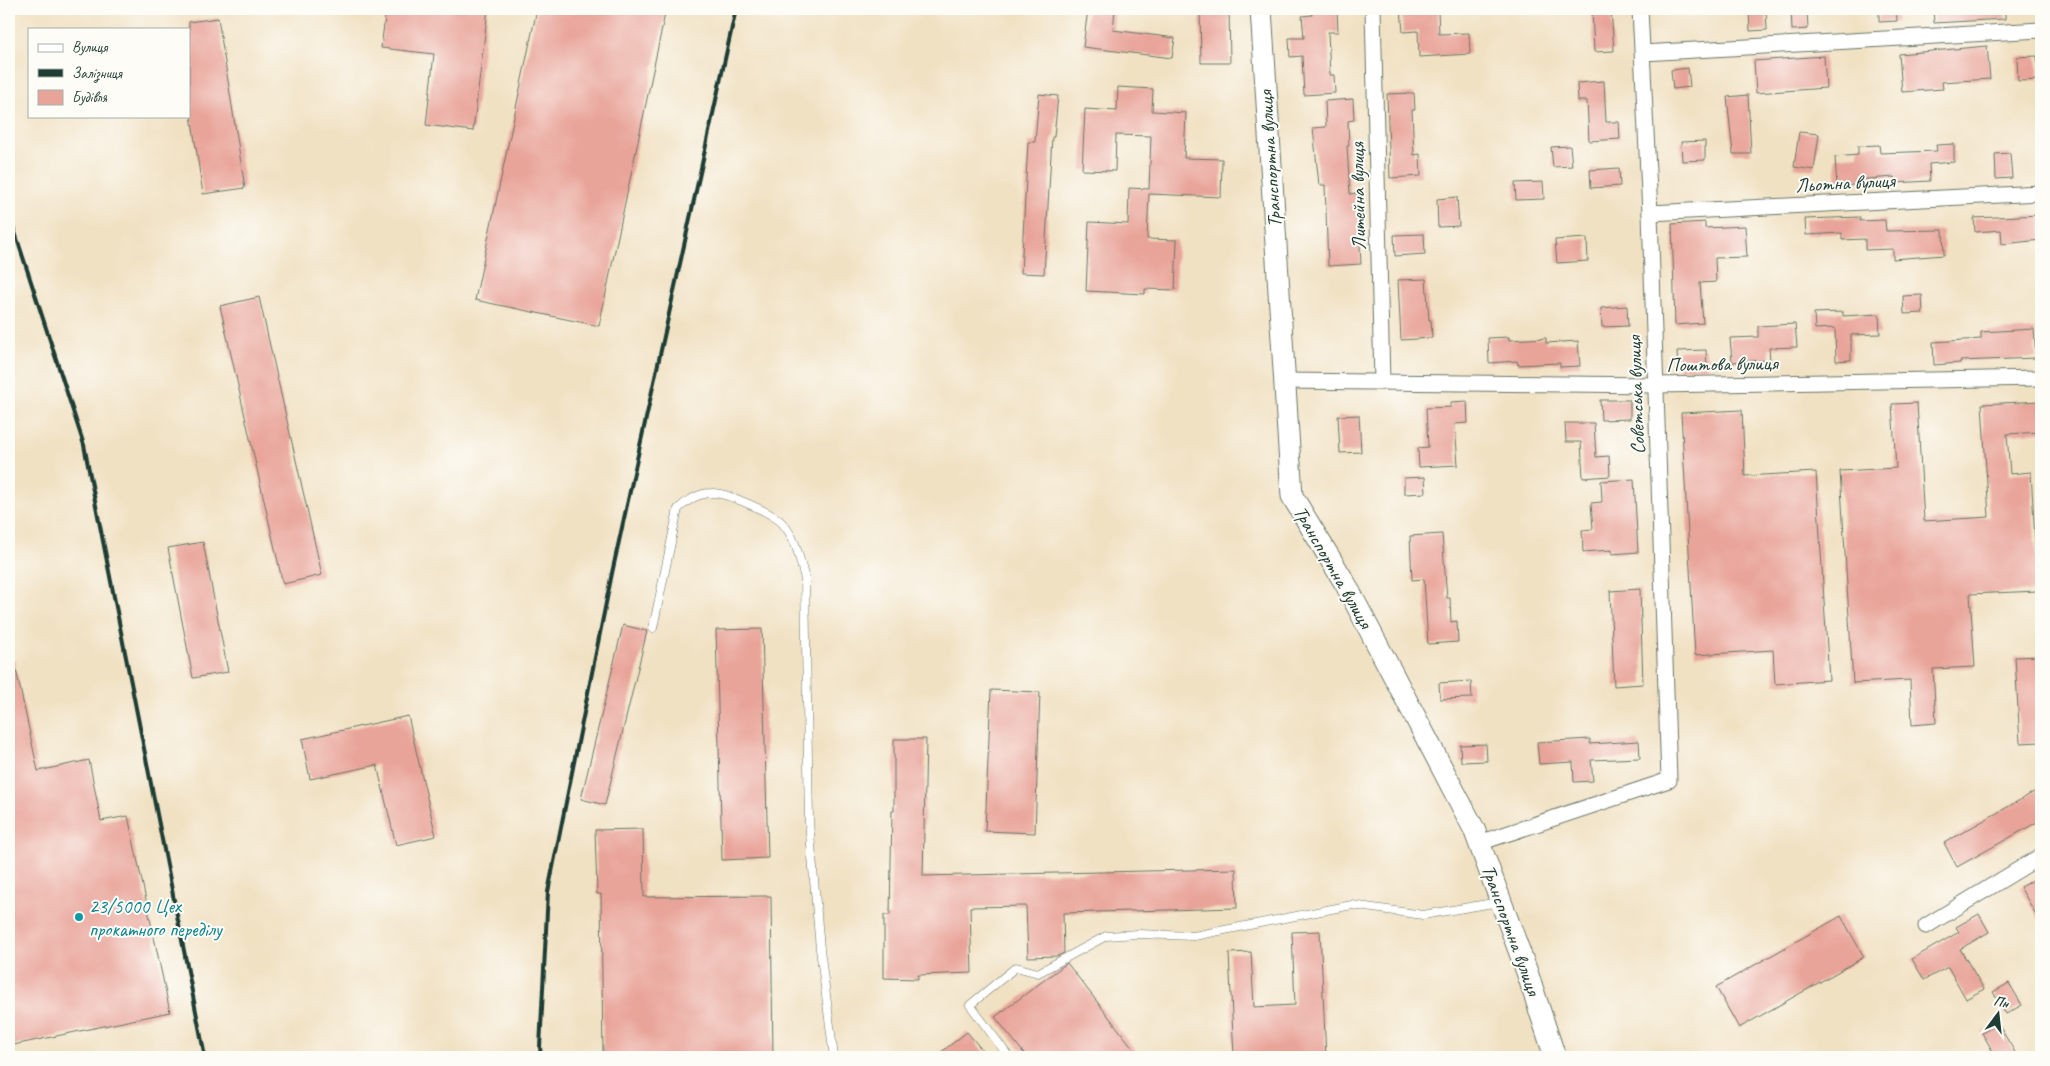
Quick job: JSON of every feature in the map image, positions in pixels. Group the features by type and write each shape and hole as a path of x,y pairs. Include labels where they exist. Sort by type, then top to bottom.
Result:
{"street":[{"name":"Транспортна вулиця","path":"1260,9 1292,496 1345,583 1474,829 1527,972 1555,1057"},
{"name":"Литейна вулиця","path":"1373,9 1382,382"},
{"name":"Советська вулиця","path":"1480,843 1669,780 1650,213 1640,9"},
{"path":"1643,52 2041,30"},
{"name":"Льотна вулиця","path":"1650,213 2041,193"},
{"name":"Поштова вулиця","path":"1284,381 1656,385 2041,378"},
{"path":"1926,926 2041,856"}],"lane":[{"path":"653,628 678,509 685,501 712,493 748,503 781,521 795,540 805,579 809,822 820,949 834,1057"},
{"path":"1009,1057 970,1005 1016,967 1038,973 1106,936 1138,934 1194,936 1352,905 1423,915 1501,901"}],"building":[{"path":"386,9 488,9 473,131 426,125 434,54 381,48"},
{"path":"537,9 666,9 599,326 475,300"},
{"path":"1088,9 1115,9 1113,30 1175,38 1172,58 1083,47"},
{"path":"1200,9 1229,9 1230,63 1201,63"},
{"path":"1311,9 1337,9 1338,32 1328,32 1330,75 1334,75 1335,93 1304,95 1302,56 1290,57 1289,38 1304,38 1302,16 1312,15"},
{"path":"1401,9 1417,9 1417,12 1438,11 1439,34 1469,33 1470,54 1419,57 1418,31 1403,32"},
{"path":"1592,9 1611,9 1614,51 1594,52"},
{"path":"1879,9 1896,9 1897,21 1879,22"},
{"path":"1933,9 2005,9 2005,19 1934,23"},
{"path":"1749,10 1766,10 1767,30 1750,31"},
{"path":"1791,10 1807,10 1808,29 1792,30"},
{"path":"218,18 245,188 203,194 190,109 189,22"},
{"path":"1987,46 1990,79 1942,82 1943,89 1902,92 1899,54"},
{"path":"1824,56 1826,88 1756,93 1754,61"},
{"path":"2037,56 2039,80 2018,81 2017,57"},
{"path":"1688,68 1690,87 1673,89 1671,70"},
{"path":"1604,81 1606,122 1619,122 1620,139 1589,141 1587,101 1578,101 1577,83"},
{"path":"1118,87 1153,89 1152,111 1186,113 1184,158 1222,159 1221,197 1149,194 1147,239 1177,240 1175,290 1145,289 1145,294 1086,291 1089,222 1128,224 1129,188 1149,189 1151,136 1116,135 1115,171 1082,170 1085,109 1117,111"},
{"path":"1414,93 1415,110 1412,110 1414,155 1420,154 1421,176 1390,178 1387,94"},
{"path":"1039,94 1058,96 1054,137 1052,137 1044,274 1021,273 1028,142 1035,142"},
{"path":"1748,95 1751,154 1733,154 1727,97"},
{"path":"1353,99 1354,120 1348,121 1349,146 1347,146 1350,194 1357,193 1361,264 1328,266 1325,185 1319,185 1313,128 1326,127 1325,101"},
{"path":"1799,132 1819,134 1814,170 1794,167"},
{"path":"1705,141 1705,160 1682,161 1681,142"},
{"path":"1954,144 1954,162 1929,164 1930,181 1895,183 1894,177 1855,180 1855,185 1837,186 1835,157 1858,155 1858,146 1879,145 1880,153 1937,151 1936,145"},
{"path":"1570,146 1572,166 1553,167 1551,147"},
{"path":"2010,153 2012,178 1996,179 1995,154"},
{"path":"1619,168 1620,186 1591,188 1590,170"},
{"path":"1543,182 1544,199 1516,200 1515,183"},
{"path":"1457,197 1459,226 1438,227 1437,199"},
{"path":"2041,215 2041,240 2002,244 2001,230 1975,232 1974,218"},
{"path":"1860,217 1860,221 1885,220 1886,231 1943,230 1944,255 1893,259 1893,249 1865,250 1865,239 1842,240 1842,233 1806,235 1805,219"},
{"path":"1705,222 1705,228 1745,226 1747,257 1715,258 1716,282 1700,283 1703,323 1675,325 1672,224"},
{"path":"1424,234 1425,254 1395,256 1394,235"},
{"path":"1587,238 1588,261 1557,263 1555,240"},
{"path":"1426,279 1432,338 1401,340 1398,280"},
{"path":"1922,295 1923,313 1904,314 1903,296"},
{"path":"259,297 322,575 283,584 220,306"},
{"path":"1627,306 1628,326 1602,327 1601,308"},
{"path":"1843,312 1843,316 1879,314 1880,334 1851,335 1851,360 1836,361 1835,328 1815,329 1814,313"},
{"path":"1795,324 1797,347 1769,348 1770,360 1732,362 1730,338 1758,337 1758,326"},
{"path":"2034,329 2036,358 1960,361 1960,363 1934,365 1933,342 1981,339 1981,332"},
{"path":"1509,337 1509,340 1546,338 1546,343 1578,341 1580,366 1560,367 1560,363 1518,365 1517,361 1489,363 1488,338"},
{"path":"1706,350 1707,367 1678,369 1677,351"},
{"path":"1600,400 1630,400 1630,419 1601,420"},
{"path":"1467,401 1468,423 1455,424 1458,465 1419,467 1418,448 1428,447 1426,408 1451,407 1451,402"},
{"path":"2041,401 2041,432 2007,434 2010,474 2031,472 2038,591 1970,594 1975,667 1933,669 1936,723 1912,725 1910,680 1853,683 1840,471 1896,468 1892,404 1917,403 1924,521 1989,517 1982,404"},
{"path":"1742,410 1745,476 1816,472 1829,680 1775,684 1773,650 1695,655 1681,413"},
{"path":"1359,415 1361,452 1340,453 1338,416"},
{"path":"1565,423 1594,423 1596,457 1609,456 1610,476 1583,478 1581,442 1566,442"},
{"path":"1425,477 1426,493 1404,494 1404,478"},
{"path":"1634,479 1638,552 1612,554 1612,550 1583,552 1582,530 1593,529 1591,503 1602,502 1601,481"},
{"path":"1442,534 1447,598 1450,598 1451,622 1457,621 1458,642 1428,644 1424,579 1412,580 1410,536"},
{"path":"203,542 228,672 193,678 168,548"},
{"path":"1640,589 1643,684 1614,686 1610,591"},
{"path":"623,625 647,631 605,805 581,799"},
{"path":"762,629 768,858 722,860 716,630"},
{"path":"2041,656 2041,742 2020,743 2015,657"},
{"name":"23/5000 Цех прокатного переділу","path":"14,660 38,771 89,760 101,821 128,816 170,1012 9,1046 9,661"},
{"path":"1471,681 1472,698 1440,699 1439,683"},
{"path":"991,690 1040,692 1035,833 985,831"},
{"path":"408,716 436,836 396,845 377,765 310,779 302,739"},
{"path":"894,739 926,739 923,876 1236,869 1237,908 1063,913 1064,953 1057,956 1028,957 1026,906 970,907 972,973 918,975 918,979 884,978 884,915 890,915 892,811 894,811"},
{"path":"1590,739 1590,744 1639,741 1640,758 1591,760 1593,781 1574,782 1573,762 1539,764 1537,742"},
{"path":"1486,744 1487,761 1461,762 1460,745"},
{"path":"2041,788 2041,820 1957,867 1944,843"},
{"path":"643,829 644,897 771,896 773,1057 603,1057 601,894 597,894 595,830"},
{"path":"2035,879 2041,890 2041,923 2020,887"},
{"path":"1979,914 1989,932 1960,949 1984,989 1966,999 1948,967 1924,980 1912,959 1959,932 1956,927"},
{"path":"1841,916 1864,957 1739,1028 1716,987"},
{"path":"1320,931 1326,1057 1234,1057 1229,953 1251,952 1254,1007 1295,1005 1292,932"},
{"path":"1067,963 1140,1057 1027,1057 995,1017"},
{"path":"2009,983 2022,1005 2006,1014 1993,992"},
{"path":"1998,1024 2015,1052 2007,1057 1996,1057 1982,1033"},
{"path":"967,1032 988,1057 935,1057"}],"railway":[{"path":"541,1057 548,892 612,573 736,9"},
{"path":"9,214 84,445 205,1057"}],"place":[{"name":"23/5000 Цех прокатного переділу","path":"79,917"}]}
